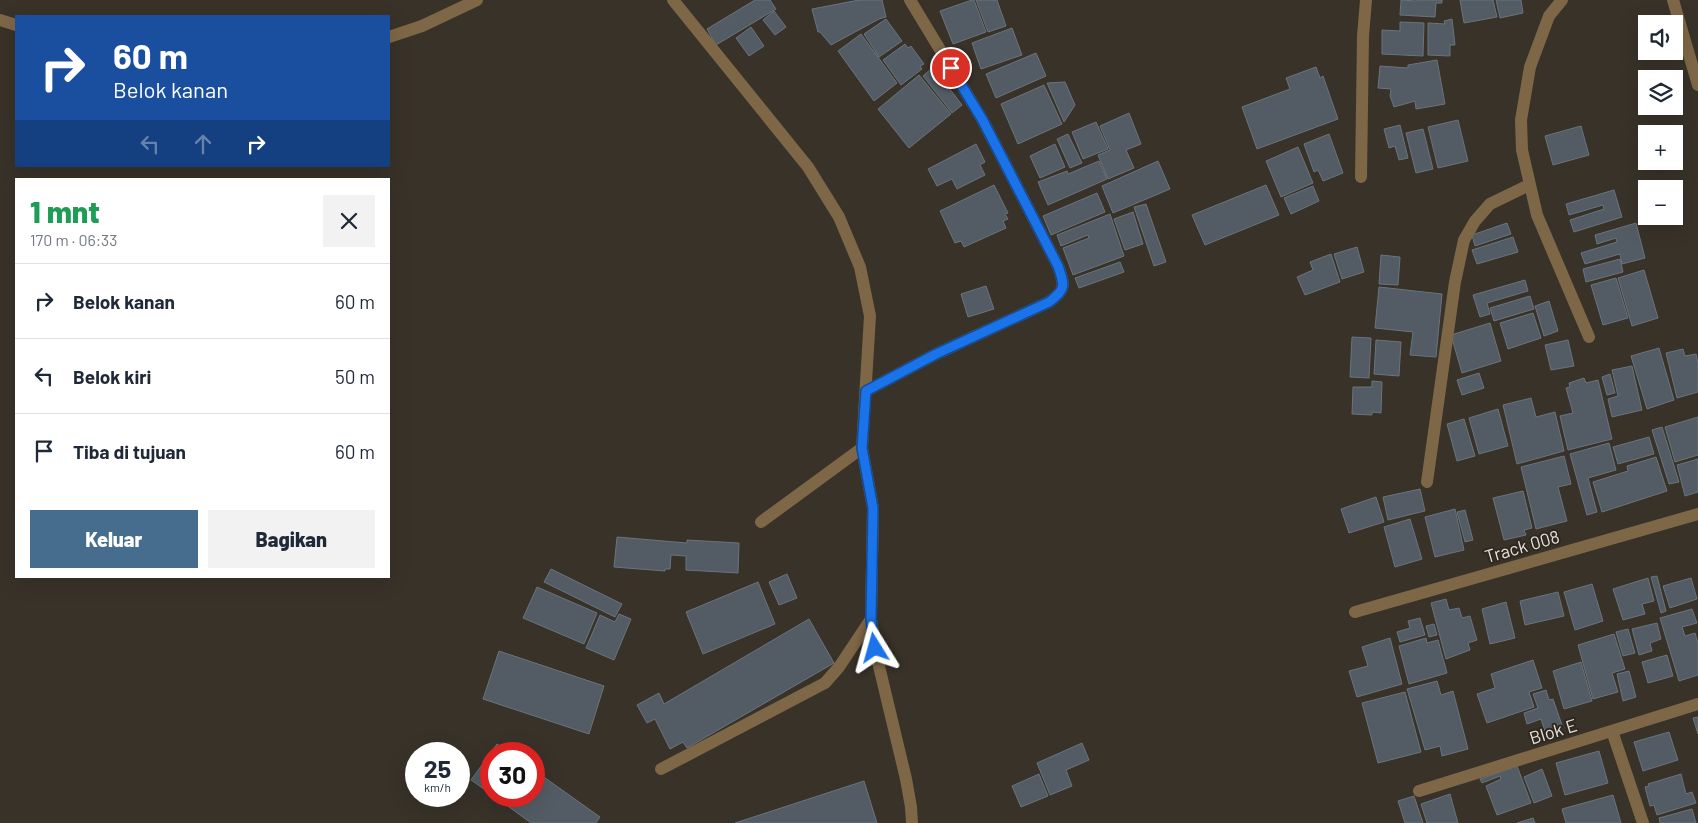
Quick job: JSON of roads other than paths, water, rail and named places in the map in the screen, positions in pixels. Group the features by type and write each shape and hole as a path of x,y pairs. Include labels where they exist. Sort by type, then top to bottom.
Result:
{"street":[{"path":"390,36 422,26 477,0"},
{"path":"673,0 808,167 840,217 860,267 870,316 862,448 873,508 871,619 878,662 906,779 912,823"},
{"path":"866,391 936,354 1049,302 1060,293 1064,286 1058,266 982,119 910,0"},
{"path":"1361,177 1363,36 1366,0"},
{"path":"1562,0 1550,16 1530,67 1521,120 1522,150 1537,216 1589,337"},
{"path":"1673,0 1698,85"},
{"path":"0,20 15,25"},
{"path":"1427,482 1454,282 1464,240 1490,204 1529,185"},
{"path":"761,522 862,448"},
{"name":"Track 008","path":"1355,612 1698,514"},
{"path":"661,769 825,682 839,667 871,619"},
{"name":"Blok E","path":"1419,791 1698,704"},
{"path":"1612,731 1643,823"}]}
